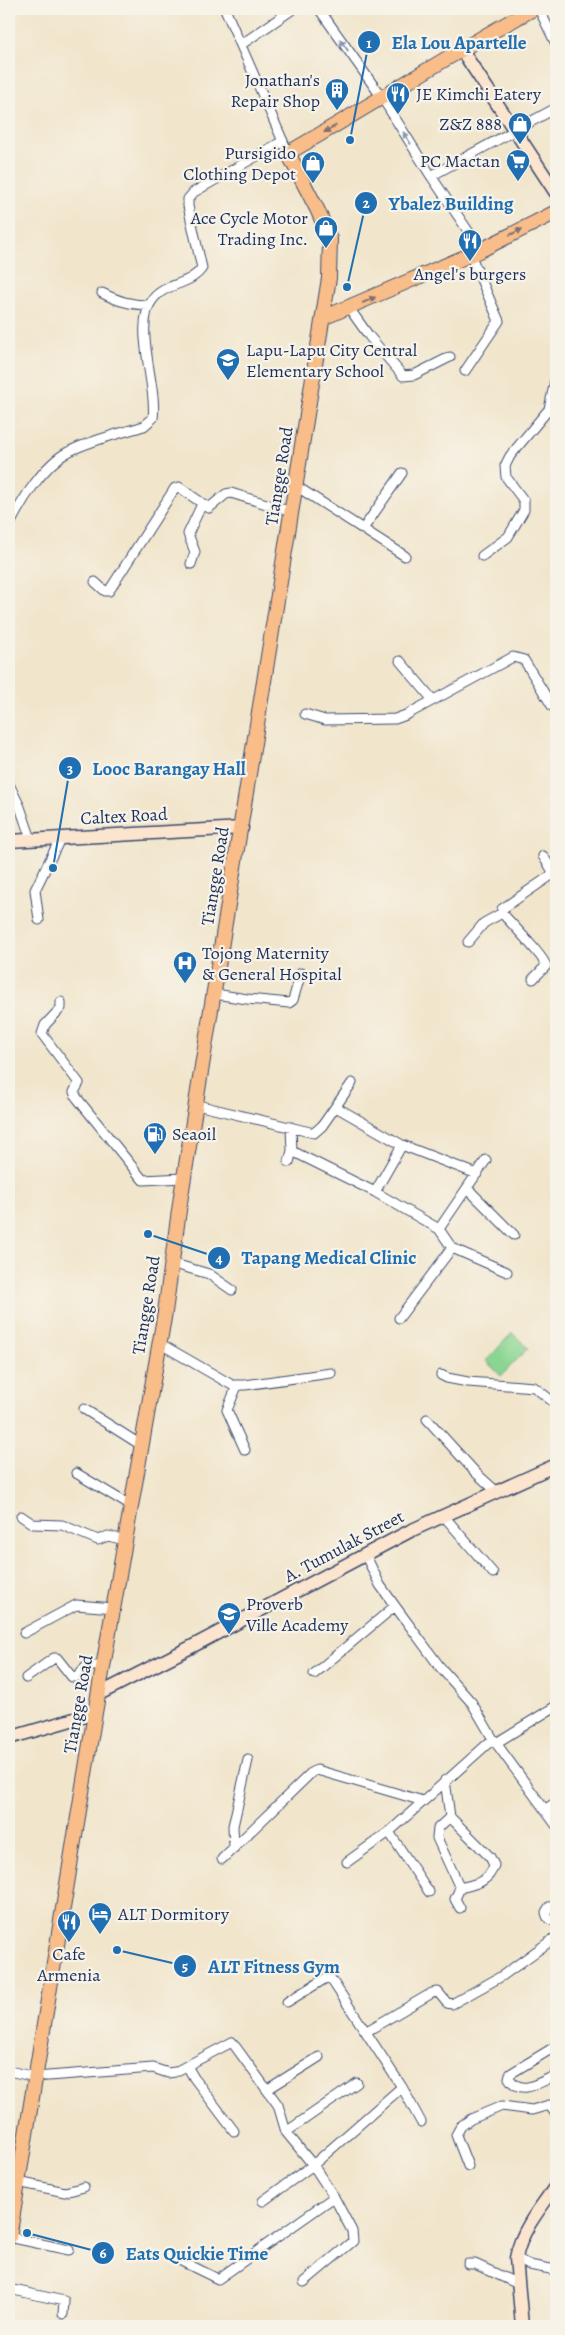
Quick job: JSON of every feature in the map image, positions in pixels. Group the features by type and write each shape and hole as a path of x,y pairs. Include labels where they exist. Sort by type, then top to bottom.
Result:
{"main road":[{"path":"286,147 382,99 462,49 533,9"},
{"name":"Tiangge Road","path":"9,2237 12,2204 18,2182 95,1712 159,1344 329,278 330,239 286,147"},
{"path":"323,318 350,308 475,252 556,212"}],"street":[{"path":"9,526 17,509 35,483 53,463 67,452 144,426 153,418 154,410 145,343 149,305 156,295 194,276 202,268 188,199 194,192 286,147 225,9"},
{"path":"242,44 293,9"},
{"path":"319,9 382,99 431,176 475,252 499,321 465,371"},
{"path":"539,9 556,44"},
{"path":"462,49 556,193"},
{"path":"431,176 556,108"},
{"path":"102,293 120,302 134,305 149,305"},
{"path":"350,308 369,336 403,376 414,375 450,357"},
{"path":"482,556 508,537 524,510 524,501 506,477 505,466 510,456 549,409 555,378"},
{"path":"363,529 402,473"},
{"path":"296,486 405,556"},
{"path":"95,582 105,591 109,591 175,488 178,488 202,504 212,507 226,494 231,493 292,512"},
{"path":"191,564 195,552 188,534 202,504"},
{"path":"306,714 325,720 384,720 406,715 513,657 524,660 552,706 556,708"},
{"path":"400,661 433,700"},
{"path":"9,784 20,807 31,839"},
{"name":"Caltex Road","path":"9,841 242,828"},
{"path":"39,920 35,890 61,837"},
{"path":"468,942 484,923 502,913 502,909 555,873 543,856"},
{"path":"502,913 546,962 546,966 533,979"},
{"path":"215,994 289,1003 293,1000 301,973"},
{"path":"61,1002 61,1008 45,1025 42,1034 79,1082 74,1092 77,1098 143,1180 184,1178"},
{"path":"197,1106 317,1132 352,1083"},
{"path":"336,1107 402,1145 477,1174"},
{"path":"288,1162 292,1151 291,1127"},
{"path":"375,1192 402,1145"},
{"path":"292,1151 375,1192 439,1229 452,1248 507,1272"},
{"path":"439,1229 486,1160"},
{"path":"467,1188 514,1235"},
{"path":"399,1318 452,1248"},
{"path":"171,1262 208,1274 232,1290"},
{"path":"159,1344 237,1386 331,1373"},
{"path":"441,1375 468,1382 534,1387 556,1404"},
{"path":"237,1386 227,1410 245,1450"},
{"path":"84,1409 141,1445"},
{"path":"427,1419 476,1473 496,1491"},
{"name":"A. Tumulak Street","path":"99,1694 365,1554 443,1515 556,1465"},
{"path":"76,1473 131,1506"},
{"path":"443,1515 493,1573"},
{"path":"21,1516 29,1522 38,1525 62,1525 98,1540 108,1536 125,1540"},
{"path":"365,1554 380,1585 440,1666 472,1703 494,1741 556,1824"},
{"path":"24,1633 76,1605 114,1608"},
{"path":"314,1674 395,1606"},
{"path":"26,1678 54,1658 57,1658 72,1677 76,1677 87,1666 104,1666"},
{"path":"347,1862 389,1832 446,1780 494,1741 556,1706"},
{"path":"9,1738 95,1712"},
{"path":"234,1848 233,1826 248,1760"},
{"path":"222,1859 312,1772 317,1770 423,1801"},
{"path":"446,1780 450,1817 490,1858 494,1865 491,1874 480,1883 460,1888"},
{"path":"545,1810 556,1802"},
{"path":"450,1817 438,1828 437,1838 460,1888 455,1900 460,1908"},
{"path":"389,1832 429,1892"},
{"path":"556,1906 549,1907 546,1912 547,1918 551,1921 556,1921"},
{"path":"367,2031 432,1993 438,1992 447,2003 452,2004 502,1976 556,1938"},
{"path":"286,2002 326,1978 331,1979 367,2031 402,2087 421,2122"},
{"path":"9,2071 35,2077 153,2068 175,2072 232,2042 268,2089 278,2105 286,2132 313,2165 334,2196 352,2231 353,2241 304,2282"},
{"path":"556,2046 510,2074 509,2078 513,2084 520,2088 528,2088 556,2076"},
{"path":"268,2089 320,2057"},
{"path":"188,2066 194,2078 234,2131"},
{"path":"286,2132 358,2083"},
{"path":"263,2201 313,2165 402,2087"},
{"path":"468,2166 456,2135 462,2126 471,2119 505,2105 532,2110 549,2104 556,2114"},
{"path":"18,2182 65,2192 84,2187"},
{"path":"522,2326 516,2258 518,2247 527,2228 556,2186"},
{"path":"169,2255 218,2279 334,2196"},
{"path":"9,2237 69,2250"},
{"path":"516,2258 529,2265 556,2270"},
{"path":"468,2264 475,2264 518,2284"},
{"path":"9,2289 64,2301 63,2314"}],"green space":[{"path":"512,1333 528,1348 501,1376 486,1361"}],"place":[{"name":"Jonathan's Repair Shop","path":"337,111"},
{"name":"JE Kimchi Eatery","path":"398,115"},
{"name":"Ela Lou Apartelle","path":"350,140"},
{"name":"Z&Z 888","path":"520,145"},
{"name":"PC Mactan","path":"518,182"},
{"name":"Pursigido Clothing Depot","path":"313,184"},
{"name":"Ace Cycle Motor Trading Inc.","path":"326,249"},
{"name":"Angel's burgers","path":"470,262"},
{"name":"Ybalez Building","path":"347,287"},
{"name":"Lapu-Lapu City Central Elementary School","path":"228,381"},
{"name":"Looc Barangay Hall","path":"53,868"},
{"name":"Tojong Maternity & General Hospital","path":"185,984"},
{"name":"Seaoil","path":"155,1155"},
{"name":"Tapang Medical Clinic","path":"148,1234"},
{"name":"Proverb Ville Academy","path":"229,1635"},
{"name":"ALT Dormitory","path":"100,1935"},
{"name":"Cafe Armenia","path":"69,1943"},
{"name":"ALT Fitness Gym","path":"117,1950"},
{"name":"Eats Quickie Time","path":"27,2233"}]}
